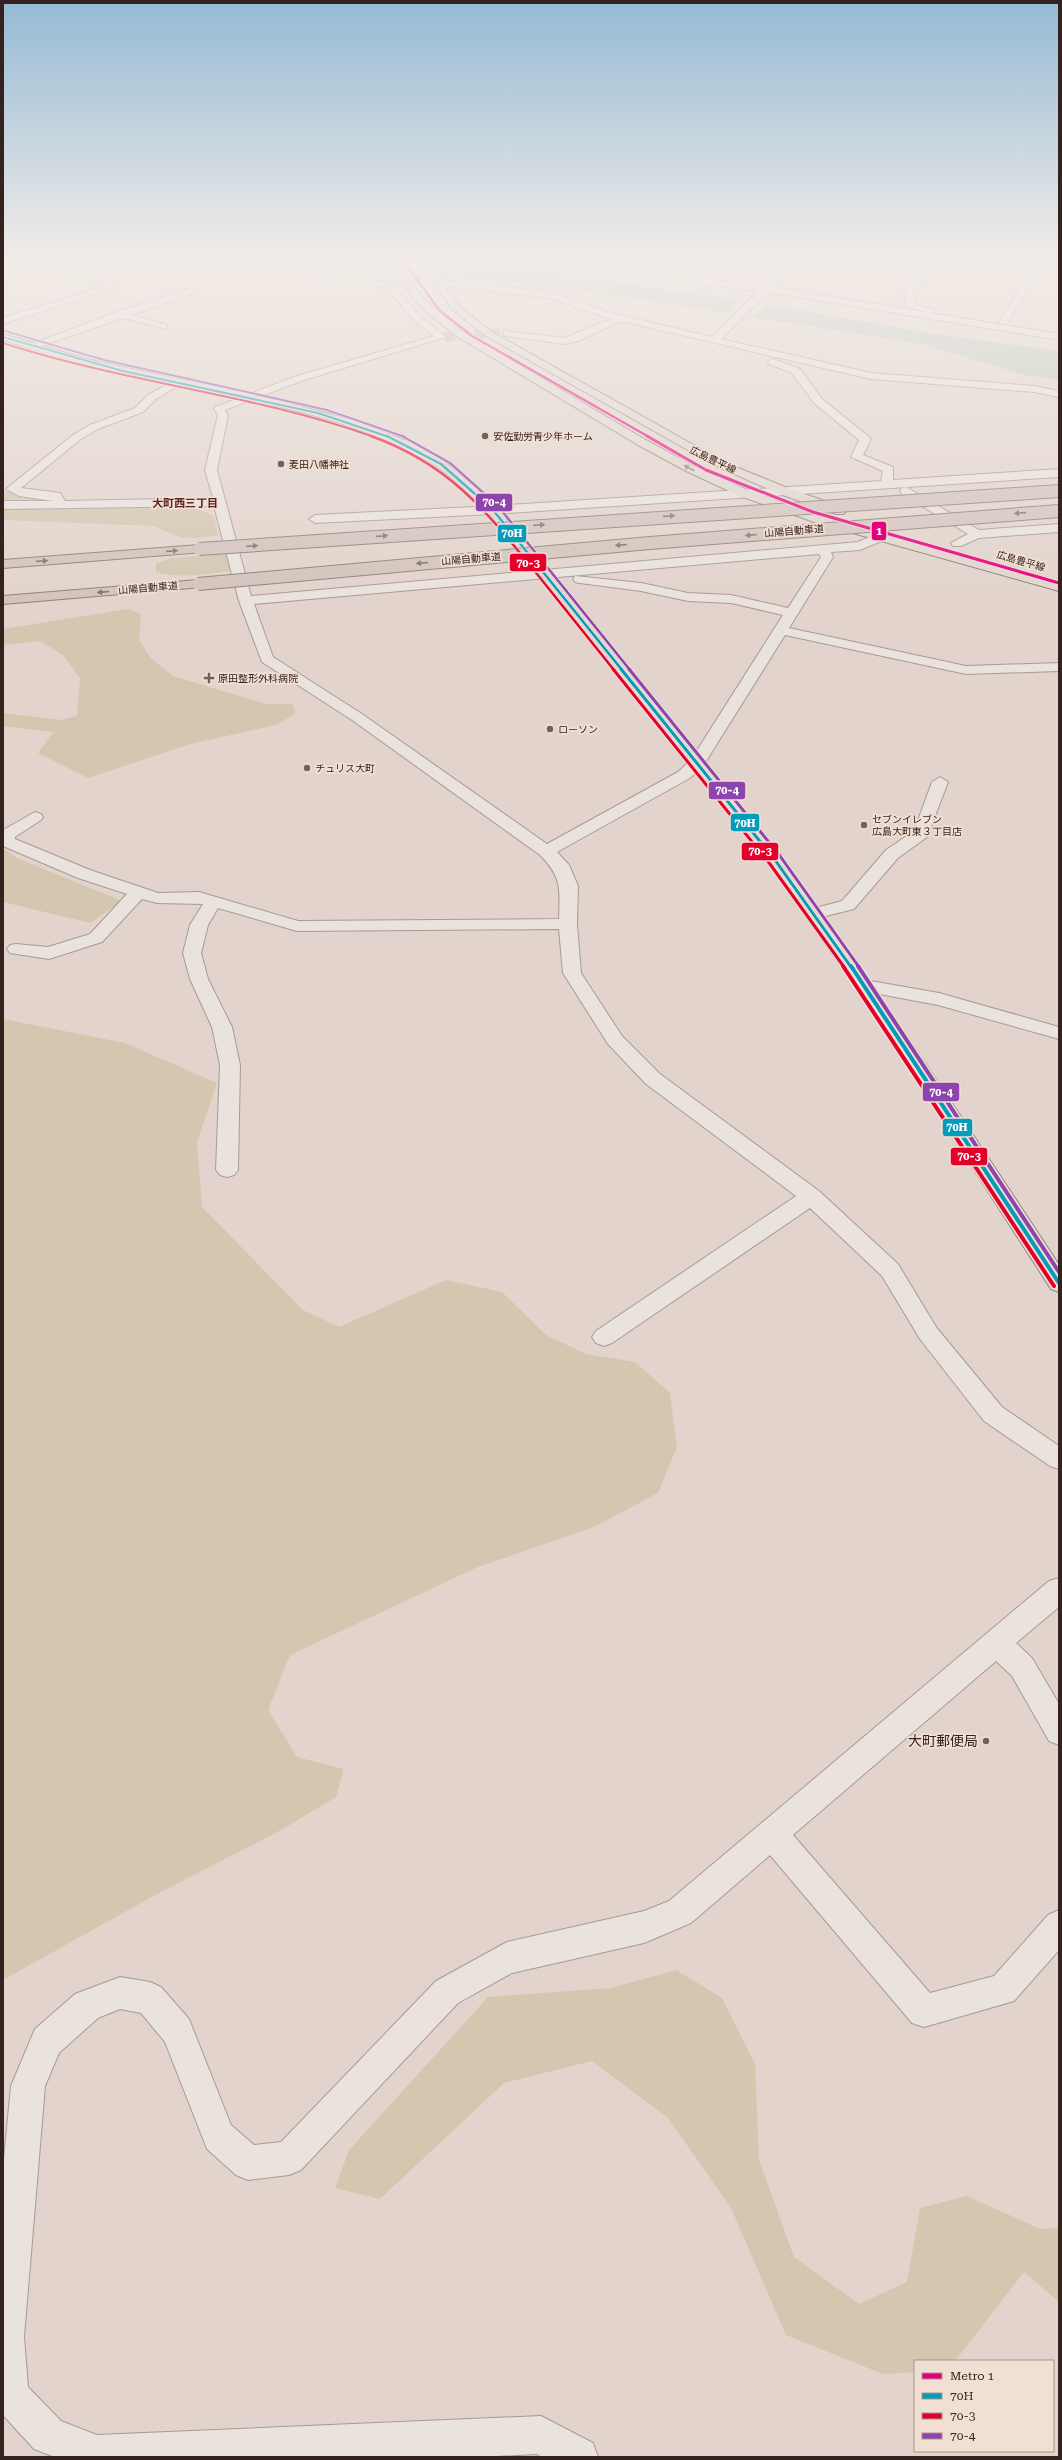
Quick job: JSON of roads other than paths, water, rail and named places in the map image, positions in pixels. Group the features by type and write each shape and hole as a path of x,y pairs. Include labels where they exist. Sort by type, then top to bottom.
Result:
{"highway":[{"name":"山陽自動車道","path":"3,564 199,549 1059,491"},
{"name":"山陽自動車道","path":"3,600 198,584 658,542 1059,510"}],"main road":[{"path":"126,371 246,396 330,417 403,444 435,460 493,510 697,763 814,914 865,986 1059,1283"},
{"name":"広島豊平線","path":"523,371 657,452 744,493 804,515 1059,587"},
{"name":"広島豊平線","path":"554,371 720,464 781,490 831,508 1059,571"}],"street":[{"path":"322,371 246,396 219,409 223,415 211,470 246,601 267,659 357,718 546,851 560,865 569,886 568,924 572,973 614,1040 653,1079 811,1196 890,1270 928,1333 993,1414 1059,1459"},
{"path":"795,371 818,401 865,439 857,457 889,469 887,484"},
{"path":"847,371 871,376 1034,389 1059,394"},
{"path":"58,504 59,500 56,496 23,493 12,489 77,437 94,427 139,410 152,397 177,382"},
{"path":"315,519 493,510 1059,472"},
{"path":"887,484 902,488 977,534"},
{"path":"3,505 219,502"},
{"path":"958,543 977,534 1059,528"},
{"path":"246,601 860,546 880,537"},
{"path":"546,851 684,775 697,763 827,558 823,549"},
{"path":"545,574 641,587 688,597 731,599 792,613"},
{"path":"781,630 966,670 1059,667"},
{"path":"814,914 848,905 892,854 922,833 940,782"},
{"path":"35,817 7,835 7,842 84,874 157,898 199,897 297,926 568,924"},
{"path":"16,949 49,953 96,938 139,892"},
{"path":"213,901 199,925 192,953 199,979 222,1027 230,1065 226,1170"},
{"path":"865,986 888,988 1059,1033"},
{"path":"604,1337 811,1196"},
{"path":"579,2457 541,2435 97,2454 48,2435 10,2395 5,2337 28,2086 47,2041 88,2006 120,1993 150,1998 177,2031 219,2137 248,2163 288,2158 447,1992 507,1958 644,1927 680,1912 1059,1590"},
{"path":"997,1643 1022,1667 1059,1731"},
{"path":"772,1834 924,2011 1003,1990 1059,1926"}],"metro line":[{"name":"1","path":"533,371 706,470 753,490 813,512 1059,583"}],"place":[{"name":"安佐勤労青少年ホーム","path":"485,436"},
{"name":"麦田八幡神社","path":"281,464"},
{"name":"原田整形外科病院","path":"209,678"},
{"name":"ローソン","path":"550,729"},
{"name":"チュリス大町","path":"307,768"},
{"name":"セブンイレブン 広島大町東３丁目店","path":"864,825"},
{"name":"大町郵便局","path":"986,1741"}],"district":[{"name":"大町西三丁目","path":"185,503"}]}
